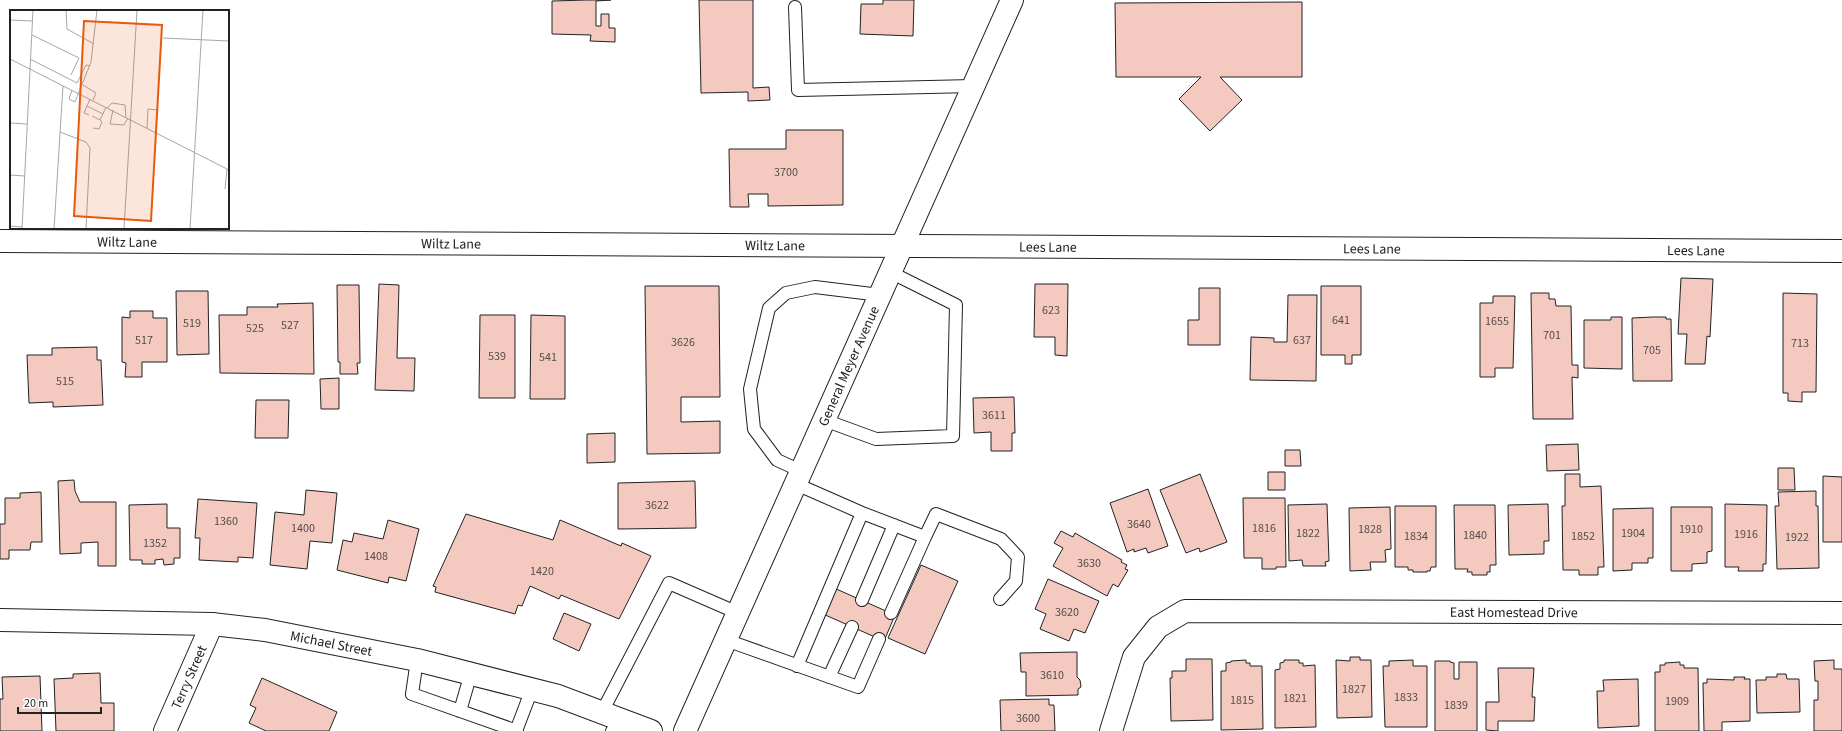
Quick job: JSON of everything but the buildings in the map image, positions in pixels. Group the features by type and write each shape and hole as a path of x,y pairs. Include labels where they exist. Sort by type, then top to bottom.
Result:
{"street":[{"name":"General Meyer Avenue","path":"685,731 1012,0"},
{"name":"Wiltz Lane","path":"0,241 902,246"},
{"name":"Lees Lane","path":"902,246 1842,251"},
{"name":"East Homestead Drive","path":"1111,731 1134,658 1158,627 1185,611 1842,613"},
{"name":"Michael Street","path":"0,620 212,624 265,630 417,660 471,673 558,696 602,712 617,725 651,731"},
{"name":"Terry Street","path":"166,731 212,624"}],"lane":[{"path":"795,7 798,90 973,86"},
{"path":"824,420 876,439 953,436 956,305 890,272"},
{"path":"880,295 815,287 786,293 769,308 750,389 754,429 777,460 798,478 862,513 925,538"},
{"path":"797,666 862,513"},
{"path":"891,613 936,514 1002,539 1018,557 1016,582 1000,599"},
{"path":"862,600 894,525"},
{"path":"602,712 669,583 738,613"},
{"path":"829,677 852,627"},
{"path":"726,640 858,687 879,639"},
{"path":"417,660 412,694 516,731 532,689"},
{"path":"460,711 471,673"}]}
